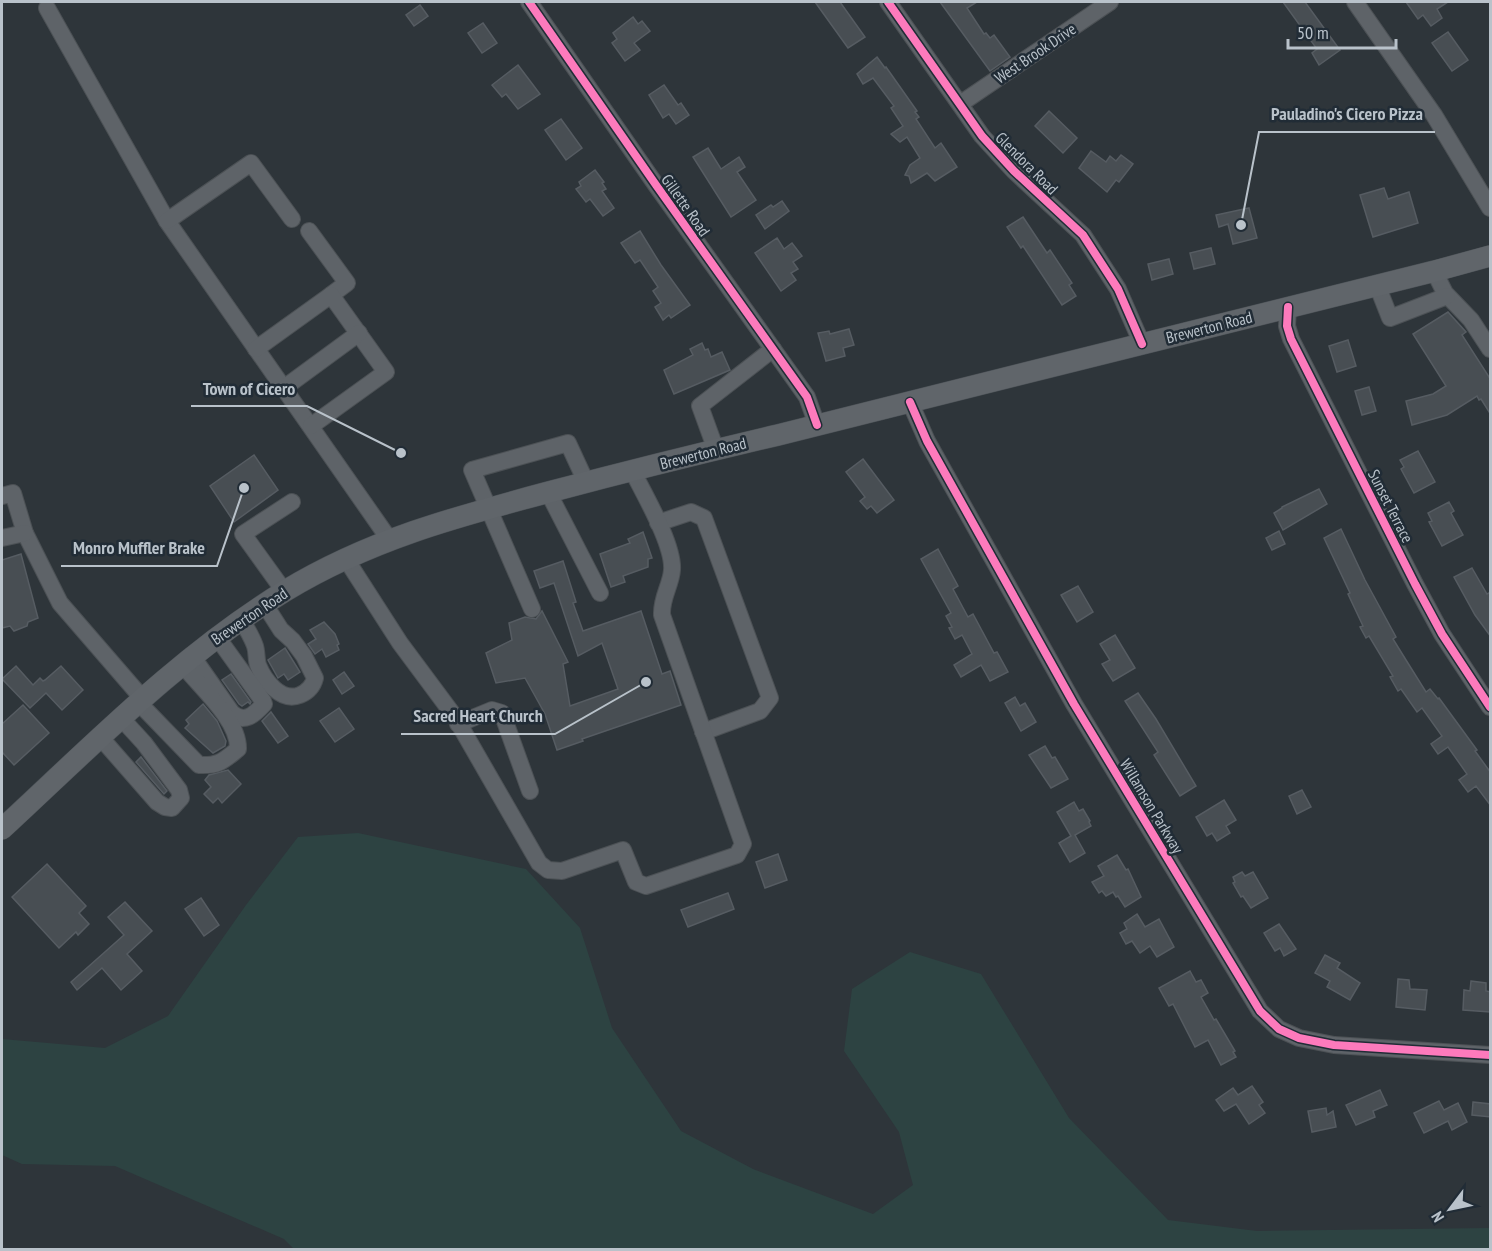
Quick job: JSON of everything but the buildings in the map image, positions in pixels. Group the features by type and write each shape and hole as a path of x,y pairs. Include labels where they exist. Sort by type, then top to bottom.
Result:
{"main road":[{"name":"Brewerton Road","path":"2,829 141,701 217,637 284,591 389,539 452,517 585,482 1491,256"}],"street":[{"name":"Gillette Road","path":"529,2 807,397 817,425"},
{"name":"Glendora Road","path":"888,2 982,136 1014,171 1083,236 1118,289 1142,344"},
{"name":"West Brook Drive","path":"960,104 1110,2"},
{"path":"1355,2 1434,115 1491,208"},
{"path":"47,8 167,221 389,539"},
{"path":"167,221 251,163 292,219"},
{"path":"256,349 347,283 309,231"},
{"path":"1434,272 1447,296 1472,320 1491,349"},
{"path":"1377,285 1390,318 1447,296"},
{"path":"310,426 387,372 332,295"},
{"name":"Sunset Terrace","path":"1288,308 1287,326 1291,339 1415,584 1442,634 1491,707"},
{"path":"284,388 359,333"},
{"path":"716,450 700,406 773,349"},
{"name":"Willamson Parkway","path":"910,402 927,441 1074,704 1260,1011 1279,1029 1299,1038 1334,1045 1491,1055"},
{"path":"532,609 472,470 568,443 585,482"},
{"path":"346,559 400,643 459,724 539,863 548,870 562,871 623,850 636,882 646,886 737,855 743,844 662,615 661,605 672,570 670,554 658,522 632,470"},
{"path":"548,492 600,593"},
{"path":"2,496 13,493 25,533 60,603 141,701 199,765 212,766 221,763 238,749 238,742 225,714 187,660"},
{"path":"284,591 243,534 292,502"},
{"path":"658,522 691,512 704,518 770,698 760,711 703,732"},
{"path":"2,538 25,533"},
{"path":"242,620 255,646 259,666 276,691 285,697 293,698 302,694 313,685 315,678 304,656 281,630 265,605"},
{"path":"187,660 239,719 244,719 260,709 264,704 263,701 217,637"},
{"path":"459,724 492,710 502,713 530,791"},
{"path":"101,738 157,802 172,808 177,804 181,798 179,790 144,742 122,719"}],"green space":[{"path":"358,833 526,869 580,928 612,1028 681,1131 753,1169 873,1214 913,1185 899,1132 844,1051 852,989 910,952 981,974 1069,1118 1168,1220 1257,1231 1490,1228 1490,1249 294,1249 284,1239 115,1166 22,1164 2,1155 2,1039 105,1048 168,1016 246,905 298,837"}],"cycle path":[{"path":"529,2 807,397 817,425"},
{"path":"888,2 982,136 1014,171 1083,235 1118,289 1142,344"},
{"path":"1288,307 1287,326 1291,339 1442,634 1490,707"},
{"path":"910,402 927,441 1074,704 1260,1011 1279,1029 1299,1038 1334,1045 1490,1055"}],"place":[{"name":"Pauladino's Cicero Pizza","path":"1241,225"},
{"name":"Town of Cicero","path":"401,453"},
{"name":"Monro Muffler Brake","path":"244,488"},
{"name":"Sacred Heart Church","path":"646,682"}]}
